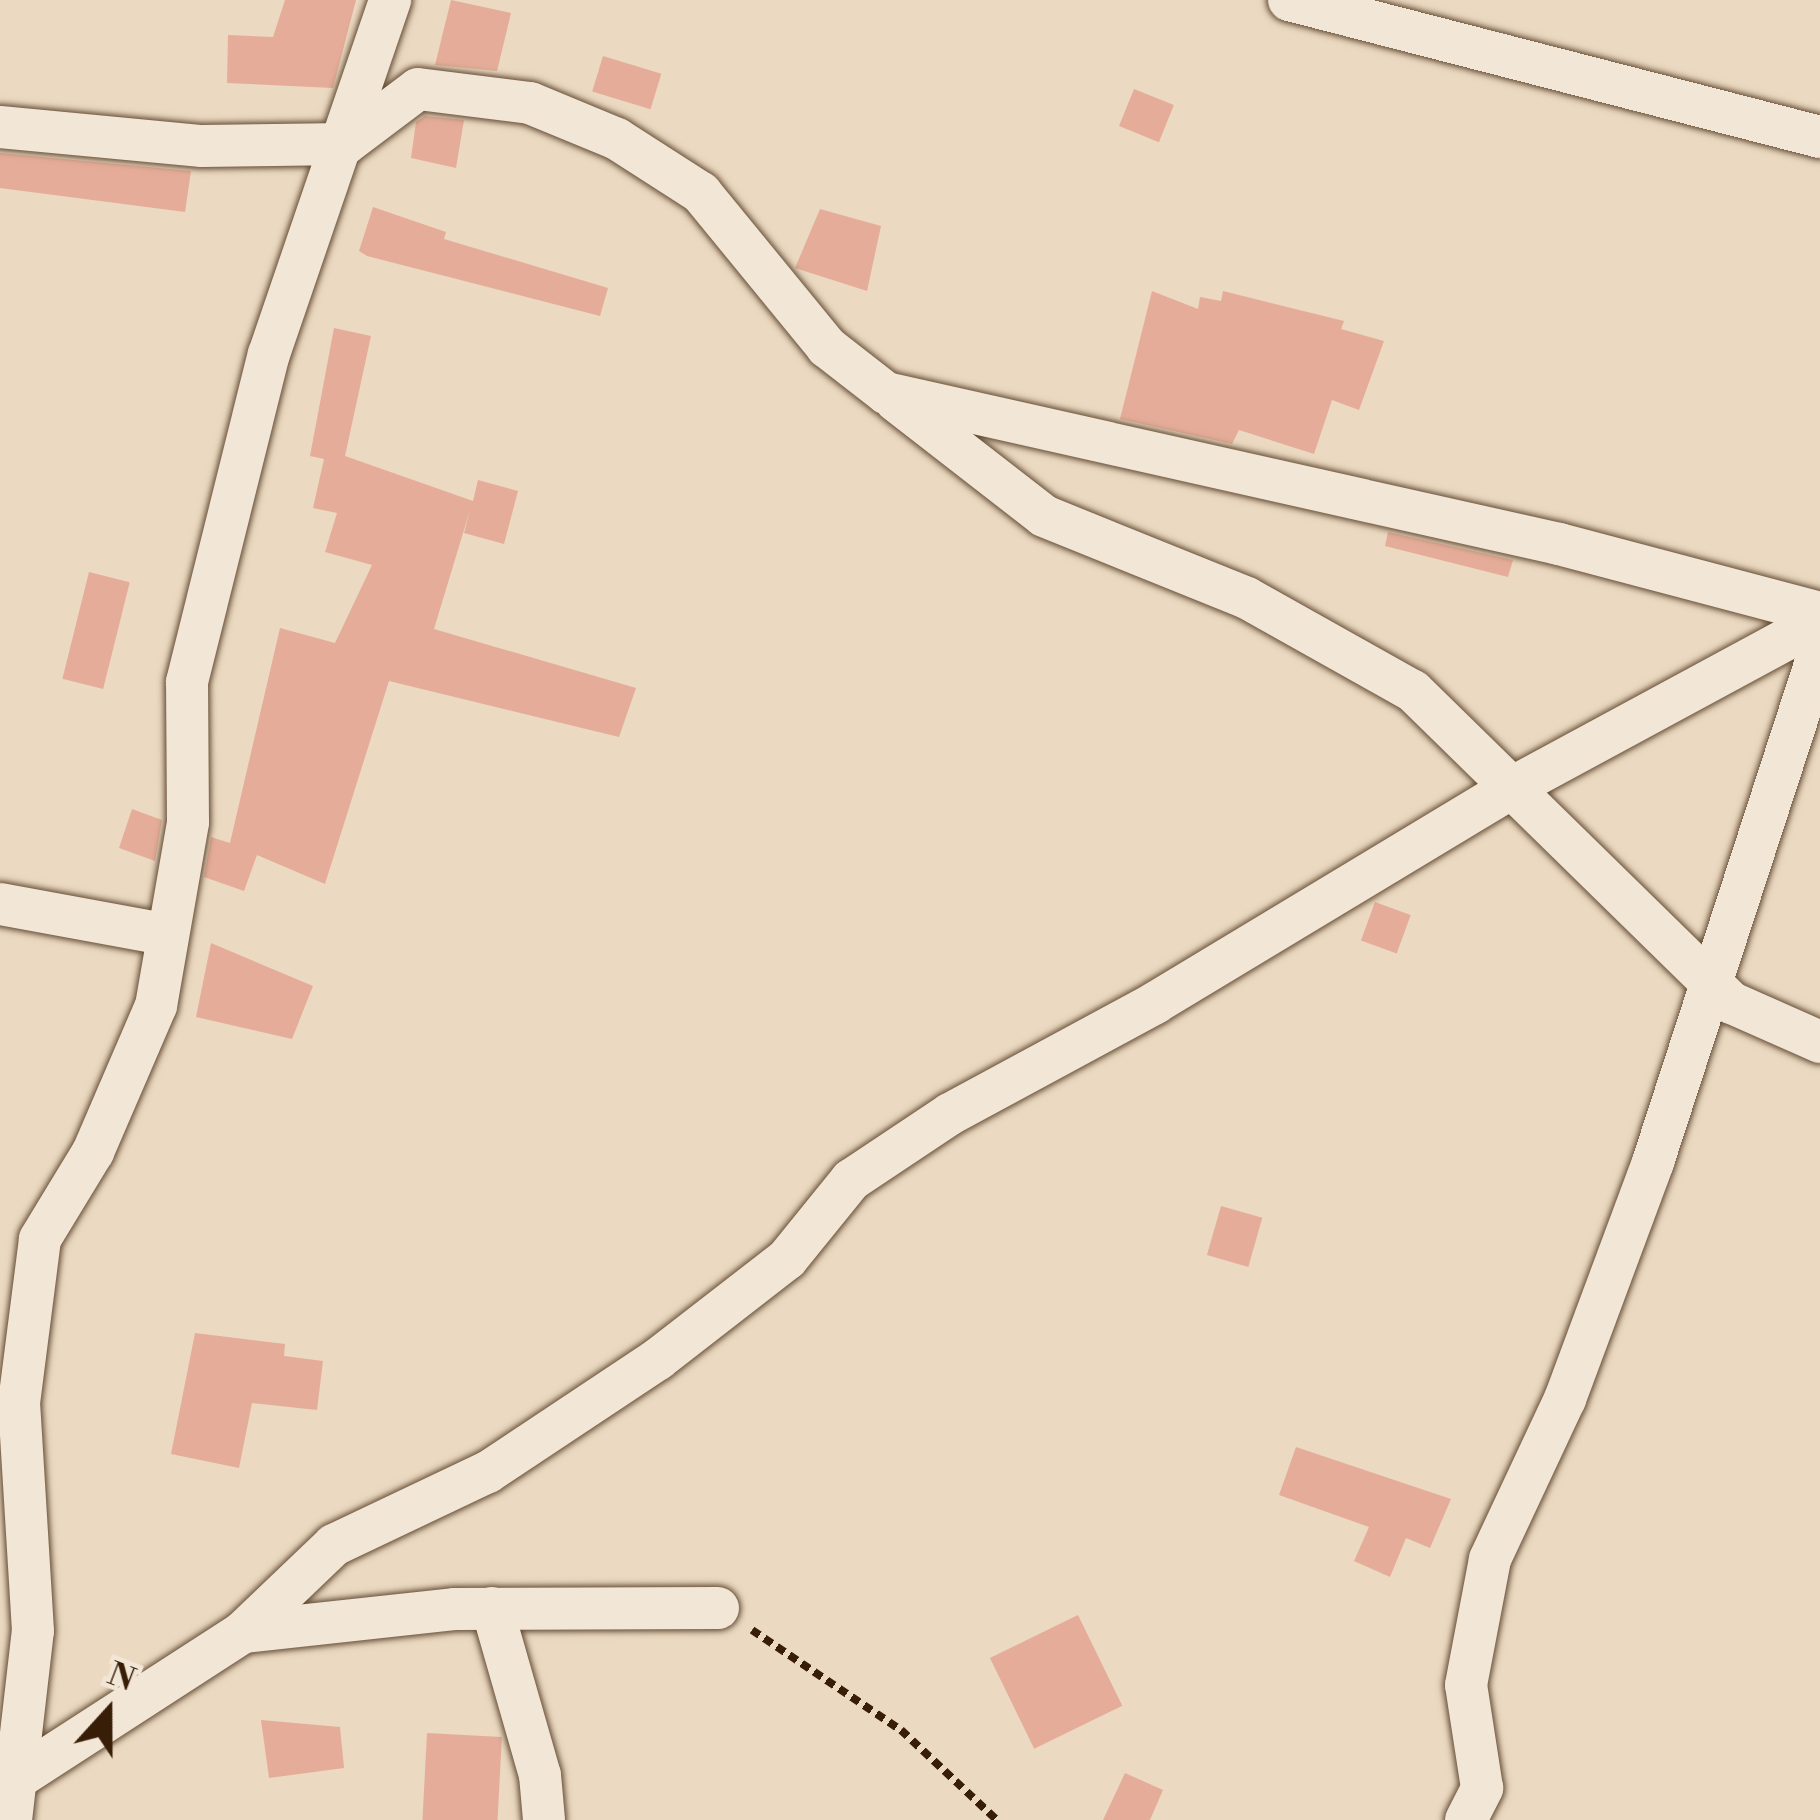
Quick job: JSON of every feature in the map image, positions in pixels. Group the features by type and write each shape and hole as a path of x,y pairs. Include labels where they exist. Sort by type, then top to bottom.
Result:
{"street":[{"path":"13,1800 33,1631 19,1403 40,1239 93,1152 156,1006 164,934 188,822 187,682 268,355 345,144 390,0"},
{"path":"1289,0 1820,136"},
{"path":"0,127 202,146 345,144 418,89 530,103 617,139 701,193 827,347 1044,516 1247,598 1413,691 1732,1003 1820,1042"},
{"path":"886,393 1559,544 1820,617"},
{"path":"13,1800 243,1632 334,1545 488,1472 658,1359 787,1259 851,1180 950,1114 1155,1004 1515,786 1820,617"},
{"path":"1466,1820 1482,1788 1466,1685 1490,1559 1565,1399 1714,984 1820,649"},
{"path":"0,904 164,934"},
{"path":"243,1632 492,1608 718,1607"},
{"path":"492,1608 540,1775 544,1820"}],"path":[{"path":"718,1607 901,1730 997,1820"}],"building":[{"path":"285,0 356,0 333,88 227,83 228,35 273,37"},
{"path":"451,0 511,13 497,71 435,65"},
{"path":"603,56 661,74 651,109 592,91"},
{"path":"1134,89 1174,105 1159,142 1119,126"},
{"path":"425,116 464,120 456,168 411,158 416,122"},
{"path":"0,153 191,171 185,212 0,188"},
{"path":"373,207 446,232 444,239 608,288 600,316 367,256 359,251"},
{"path":"820,209 881,226 867,291 795,268"},
{"path":"1152,291 1198,309 1200,297 1221,301 1223,291 1344,321 1341,329 1384,341 1359,410 1332,400 1314,454 1239,430 1232,444 1120,419"},
{"path":"334,328 371,336 345,456 473,501 478,480 518,491 504,544 464,533 470,510 434,629 636,688 619,737 389,681 325,884 257,855 244,891 204,877 211,837 230,843 280,628 335,643 372,565 325,552 337,513 313,508 324,459 310,456"},
{"path":"1388,532 1513,560 1508,577 1385,546"},
{"path":"89,572 130,582 103,689 62,679"},
{"path":"132,809 162,820 155,861 119,848"},
{"path":"1375,902 1411,915 1397,954 1361,941"},
{"path":"211,943 313,986 292,1039 196,1017"},
{"path":"1221,1206 1262,1218 1248,1267 1207,1255"},
{"path":"195,1333 285,1344 284,1356 323,1361 317,1410 252,1403 239,1468 171,1454"},
{"path":"1296,1447 1451,1499 1430,1548 1406,1538 1390,1577 1354,1561 1369,1527 1279,1495"},
{"path":"1078,1615 1122,1706 1034,1749 990,1658"},
{"path":"261,1720 340,1727 344,1768 269,1778"},
{"path":"427,1733 502,1737 498,1820 422,1820"},
{"path":"1125,1773 1163,1790 1150,1820 1103,1820"}]}
